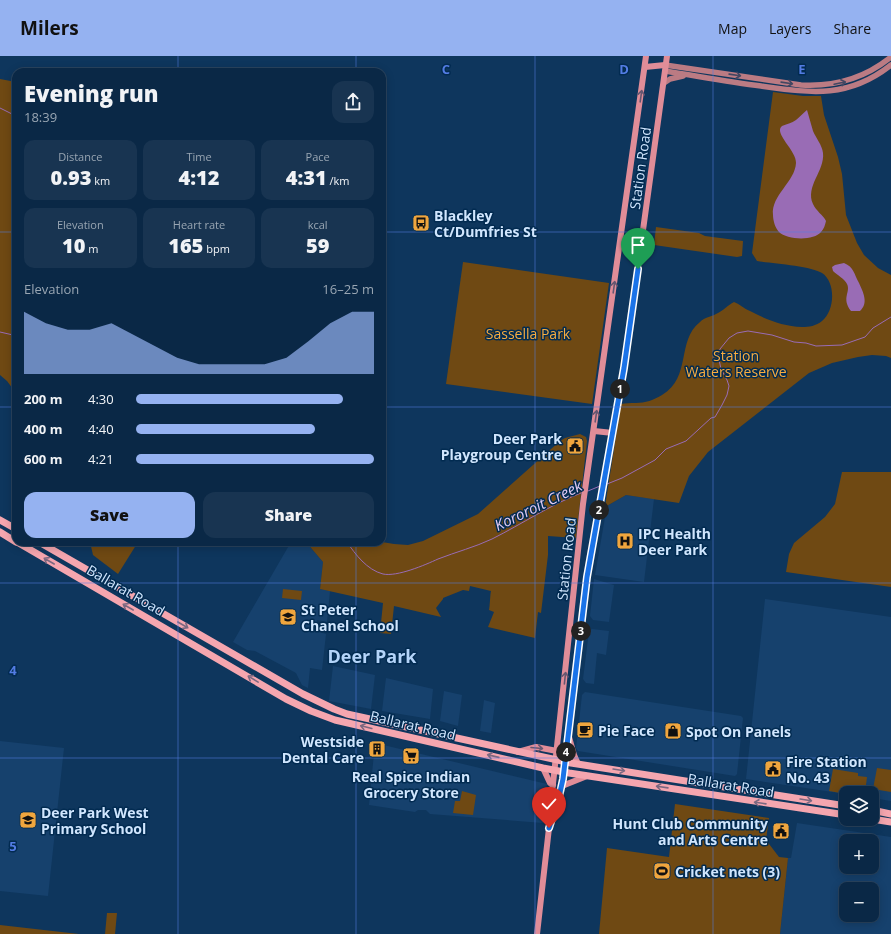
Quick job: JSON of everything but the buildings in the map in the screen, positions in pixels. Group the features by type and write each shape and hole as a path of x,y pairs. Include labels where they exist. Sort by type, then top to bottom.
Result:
{"highway":[{"path":"0,520 12,527"},
{"name":"Ballarat Road","path":"0,532 12,540"},
{"name":"Ballarat Road","path":"23,546 286,698 311,711 335,720 564,772 839,814"},
{"name":"Ballarat Road","path":"46,546 318,702 347,714 565,762 839,805"},
{"path":"229,665 234,654"},
{"path":"879,811 891,814"},
{"path":"879,820 891,822"}],"main road":[{"name":"Station Road","path":"537,934 549,827 549,812 577,576 586,482 646,56"},
{"name":"Station Road","path":"549,827 562,786 587,577 626,354 667,56"},
{"path":"665,68 689,76 799,91 821,92 840,90 861,83 882,72 888,65 891,57"},
{"path":"645,67 665,68 812,86 834,84 857,78 888,65"},
{"path":"664,82 670,79 689,76"},
{"path":"594,431 613,434"},
{"path":"577,576 587,577"},
{"path":"568,734 574,756 578,764"},
{"path":"518,752 536,747 557,751"},
{"path":"543,768 550,783 553,785"},
{"path":"562,786 587,776"}],"shaded area":[{"path":"807,110 813,131 823,153 823,160 811,191 811,197 814,206 826,221 823,230 818,235 807,238 794,238 783,235 779,232 773,219 773,208 779,195 792,176 796,163 793,153 783,138 780,129 782,126 796,120"},
{"path":"844,263 853,271 861,286 865,301 863,308 860,311 851,311 846,299 848,290 847,284 833,271 832,267"},
{"name":"IPC Health Deer Park","path":"626,495 654,499 644,582 595,575 607,506"},
{"name":"St Peter Chanel School","path":"289,546 309,546 323,562 320,589 330,591 327,622 317,620 316,631 326,634 322,670 310,668 308,688 302,685 296,673 255,651 247,650 233,642"},
{"path":"594,579 614,585 609,622 593,620 590,616"},
{"path":"765,599 891,617 891,801 879,799 879,786 839,786 839,793 746,779"},
{"path":"592,629 609,631 606,655 597,653 594,684 586,683 583,679 589,631"},
{"path":"333,666 375,675 371,709 329,701"},
{"path":"386,678 433,689 430,719 382,711"},
{"path":"444,691 462,695 458,726 440,721"},
{"path":"585,692 741,716 743,718 737,774 735,776 578,751 576,748 582,695"},
{"path":"484,700 495,703 491,733 480,731"},
{"name":"Deer Park West Primary School","path":"0,741 64,748 48,896 0,891"},
{"path":"375,743 547,784 543,823 430,814 426,810 418,810 415,812 369,805"},
{"path":"797,823 871,834 839,834 839,874 879,874 879,835 891,837 891,934 780,934 788,858 791,858"}],"green space":[{"path":"0,79 12,81 12,388 0,375"},
{"name":"Station Waters Reserve","path":"773,92 803,96 821,96 824,115 842,174 846,215 857,243 864,255 878,268 891,275 891,358 872,355 858,357 832,363 809,373 708,452 689,476 679,503 626,495 605,507 621,404 649,401 662,395 671,387 677,379 681,369 688,339 700,322 719,313 734,302 769,320 782,324 802,327 817,324 822,321 829,311 832,290 827,277 822,273 809,268 757,261 752,253"},
{"path":"656,227 743,241 742,256 737,257 654,245"},
{"name":"Sassella Park","path":"463,262 609,283 592,404 446,384"},
{"path":"580,434 586,437 587,441 576,538 548,536 548,555 541,613 538,612 535,638 488,627 494,612 489,610 491,591 470,586 469,591 463,590 443,598 436,608 441,617 394,606 391,634 380,633 383,603 320,589 323,562 309,546 386,546 386,543 408,545 423,541 478,514 565,438"},
{"path":"842,472 891,472 891,587 786,572 789,554 794,543 825,517 835,504"},
{"path":"91,546 136,546 118,574 93,555"},
{"path":"283,589 302,591 301,600 282,598"},
{"path":"877,768 891,770 891,792 879,790 879,786 874,786"},
{"path":"833,769 858,773 858,776 867,777 866,786 839,786 839,793 829,791"},
{"path":"462,791 476,795 473,815 453,813 455,801 460,801"},
{"path":"675,804 769,818 766,840 779,857 788,858 780,934 599,934 607,848 669,857"},
{"path":"107,913 117,913 115,934 105,934"},
{"path":"0,925 79,934 0,934"}],"waterway":[{"name":"Kororoit Creek","path":"0,108 12,114"},
{"name":"Kororoit Creek","path":"607,484 622,478 655,460 666,449 686,441 711,418 715,417 727,395 729,386 721,369 718,355 720,349 729,338 737,333 748,331 772,335 794,342 816,346 842,345 865,337 873,328 891,317"},
{"path":"0,332 12,335"},
{"name":"Kororoit Creek","path":"588,491 600,486"},
{"name":"Kororoit Creek","path":"350,546 372,569 383,574 396,574 486,542 558,503 581,493"}],"place":[{"name":"Blackley Ct/Dumfries St","path":"421,223"},
{"name":"Deer Park Playgroup Centre","path":"575,446"},
{"name":"IPC Health Deer Park","path":"625,541"},
{"name":"St Peter Chanel School","path":"288,617"},
{"name":"Pie Face","path":"585,730"},
{"name":"Spot On Panels","path":"673,731"},
{"name":"Westside Dental Care","path":"377,749"},
{"name":"Real Spice Indian Grocery Store","path":"411,756"},
{"name":"Fire Station No. 43","path":"773,769"},
{"name":"Deer Park West Primary School","path":"28,820"},
{"name":"Hunt Club Community and Arts Centre","path":"781,831"},
{"name":"Cricket nets (3)","path":"662,871"}],"district":[{"name":"Deer Park","path":"372,656"}],"route":[{"path":"549,828 563,779 587,577 624,368 638,269"}]}
